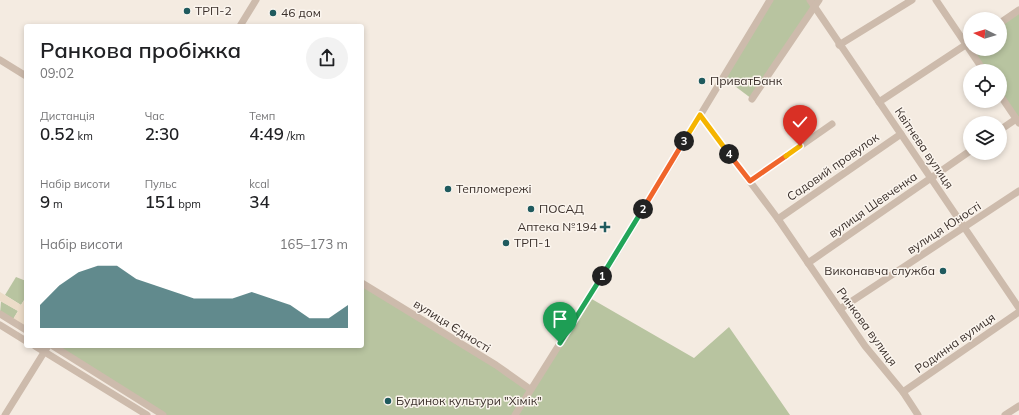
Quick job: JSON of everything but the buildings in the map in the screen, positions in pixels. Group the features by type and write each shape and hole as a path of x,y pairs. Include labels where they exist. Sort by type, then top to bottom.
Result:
{"street":[{"path":"241,24 256,0"},
{"path":"515,415 612,260 770,0"},
{"name":"Квітнева вулиця","path":"810,0 839,45 1019,308"},
{"path":"752,99 819,0"},
{"path":"839,45 912,0"},
{"path":"936,0 963,36"},
{"path":"1007,18 1019,10"},
{"path":"879,102 963,46"},
{"path":"0,60 24,75"},
{"path":"1007,105 1018,121 1007,126"},
{"name":"Ринкова вулиця","path":"700,115 778,219 865,346 903,392 918,415"},
{"path":"750,181 832,124"},
{"name":"Садовий провулок","path":"778,219 901,134"},
{"name":"вулиця Шевченка","path":"808,263 963,156"},
{"name":"вулиця Юності","path":"840,309 1019,191"},
{"name":"вулиця Єдності","path":"364,284 496,366 530,389"},
{"name":"Родинна вулиця","path":"903,392 1019,312"},
{"path":"0,314 24,329"},
{"path":"0,324 24,340"},
{"path":"56,348 163,415"},
{"path":"5,415 47,349 147,415"},
{"path":"1004,415 1019,406"}],"green space":[{"path":"770,0 819,0 752,99 723,77"},
{"path":"1019,10 1019,123 1007,105 1007,64 980,64 974,56 1007,56 1007,18"},
{"path":"16,277 24,280 24,300 21,305 5,295"},
{"path":"364,285 530,389 590,298 694,358 729,327 790,415 165,415 56,348 364,348"},
{"path":"1,301 18,311 12,321 0,314"}],"shaded area":[{"path":"0,292 21,305 24,300 24,328 12,321 18,311 0,301"}],"place":[{"name":"ТРП-2","path":"187,11"},
{"name":"46 дом","path":"273,13"},
{"name":"ПриватБанк","path":"702,81"},
{"name":"Тепломережі","path":"448,189"},
{"name":"ПОСАД","path":"531,209"},
{"name":"Аптека №194","path":"605,227"},
{"name":"ТРП-1","path":"506,243"},
{"name":"Виконавча служба","path":"943,271"},
{"name":"Будинок культури \"Хімік\"","path":"388,401"}],"route":[{"path":"560,343 590,297 700,115 750,181 800,146"}]}
